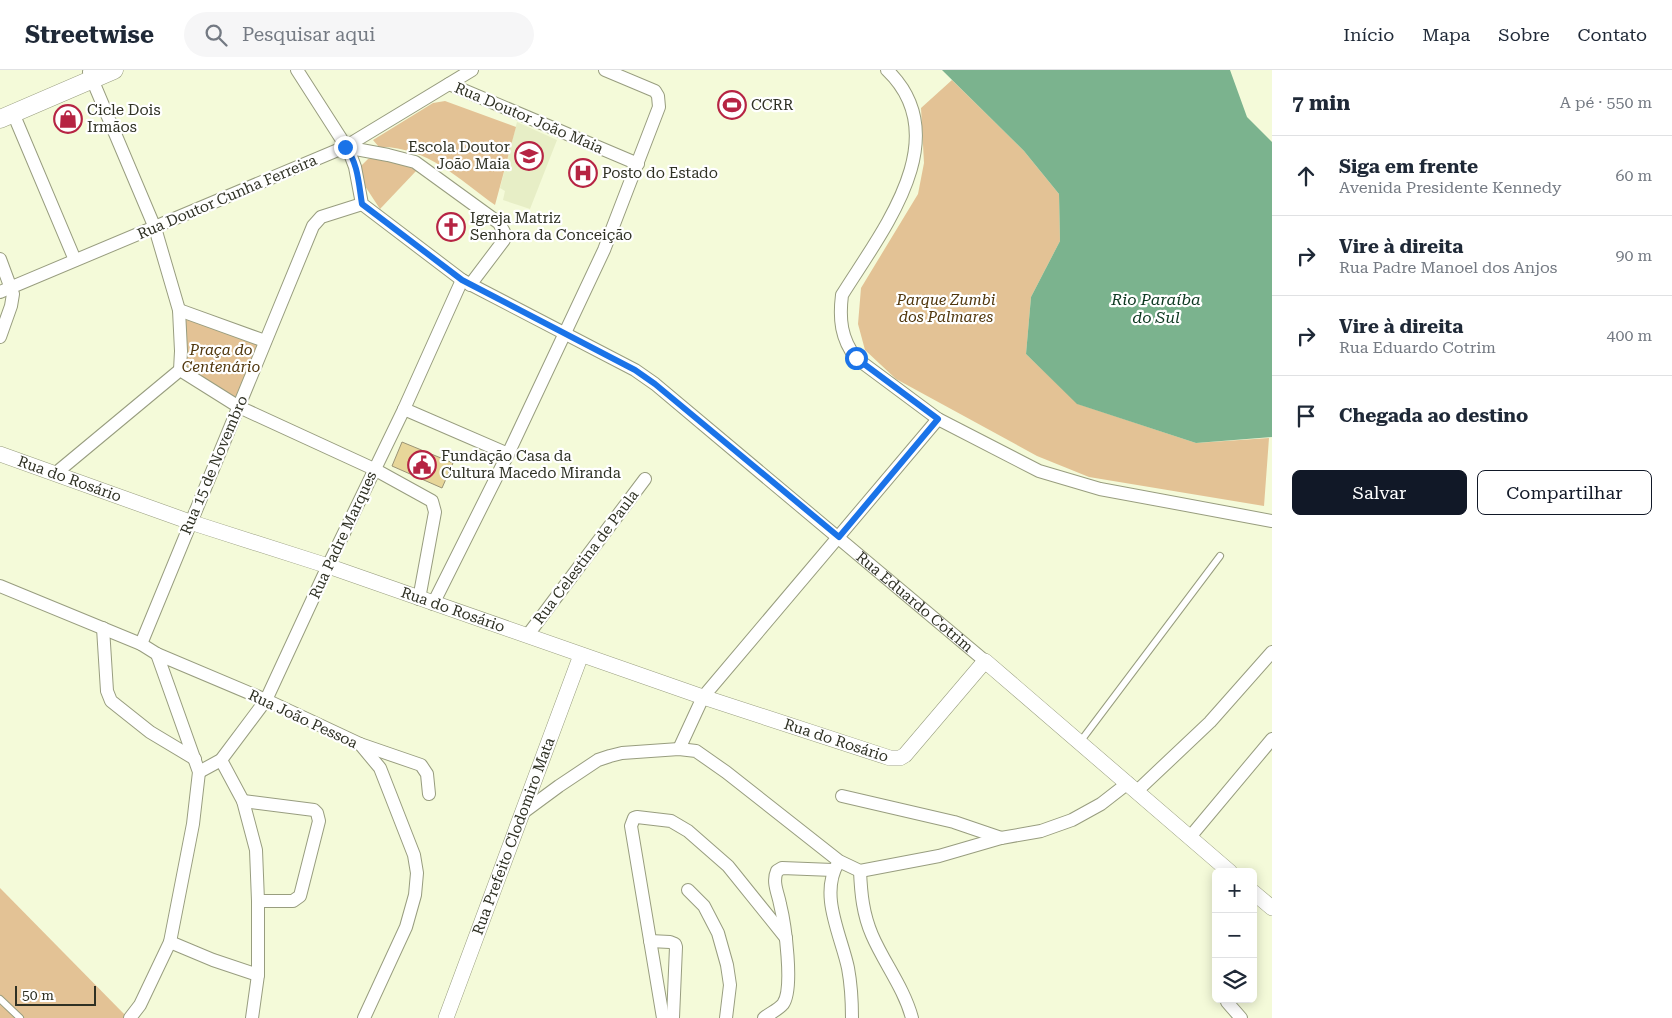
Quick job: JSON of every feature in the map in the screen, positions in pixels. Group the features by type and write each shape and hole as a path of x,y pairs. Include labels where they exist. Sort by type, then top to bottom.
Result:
{"main road":[{"path":"4,114 92,73 114,70"}],"street":[{"path":"297,70 349,151 355,167 362,204"},
{"name":"Rua Doutor Cunha Ferreira","path":"6,290 345,147 472,70"},
{"path":"433,604 508,454 604,250 659,107 658,96 655,91 605,70"},
{"path":"886,70 902,88 912,108 916,148 911,172 896,208 842,295 840,311 842,333 847,347 856,358 938,419 1039,471 1100,489 1272,521"},
{"path":"56,474 180,370 179,310 155,228 92,73"},
{"name":"Rua Doutor João Maia","path":"448,84 638,164"},
{"path":"4,114 75,260"},
{"name":"Rua Padre Marques","path":"199,772 221,760 266,700 374,469 466,282 503,244 504,240 502,227 495,219 415,162 345,147"},
{"name":"Rua Eduardo Cotrim","path":"362,204 466,282 565,332 635,370 655,384 839,537 1225,868"},
{"name":"Rua 15 de Novembro","path":"141,644 265,341 317,220 362,204"},
{"path":"0,259 6,290 13,299 0,337"},
{"path":"179,310 265,341"},
{"path":"180,370 239,407 374,469 432,501 435,512 419,599"},
{"path":"404,408 508,454"},
{"path":"679,749 703,696 938,419"},
{"name":"Rua do Rosário","path":"0,454 190,522 328,566 581,655 890,758 900,758 905,755 985,661"},
{"name":"Rua Celestina de Paula","path":"527,636 645,478"},
{"name":"Rua João Pessoa","path":"0,586 141,644 157,654 266,700 360,744 380,768 414,855 417,873 415,895 406,927 364,1018"},
{"path":"103,628 107,691 111,701 150,732 195,759"},
{"path":"764,1018 782,1006 787,985 786,938 774,882 776,871 782,868 836,865 860,871 939,856 1001,838 1041,831 1072,820 1133,787 1210,722 1272,652"},
{"path":"130,1018 140,1005 170,942 193,824 199,772 157,654"},
{"name":"Rua Prefeito Clodomiro Mata","path":"446,1018 581,655"},
{"path":"1190,837 1272,740"},
{"path":"360,744 422,766 427,774 429,794"},
{"path":"522,814 598,760 622,753 679,749 696,751 836,865"},
{"path":"221,760 243,801 256,850 258,975 252,1018"},
{"path":"842,796 954,822 1001,838"},
{"path":"243,801 314,810 319,816 300,896 293,901 258,901"},
{"path":"663,1018 631,821 637,817 665,820 688,831 728,866 786,938"},
{"path":"836,865 831,879 831,900 848,968 852,1018"},
{"path":"860,871 864,915 872,936 905,997 912,1018"},
{"path":"688,890 704,906 718,933 727,965 730,985 726,1018"},
{"path":"1257,895 1272,908"},
{"path":"650,941 675,944 673,1018"},
{"path":"170,942 213,960 258,975"},
{"path":"1228,1003 1241,1018"}],"lane":[{"path":"1080,742 1220,556"},
{"path":"0,999 20,1018"}],"shaded area":[{"name":"Escola Doutor João Maia","path":"517,122 557,140 530,209 503,200 505,191 500,188"}],"green space":[{"name":"Parque Zumbi dos Palmares","path":"952,80 1024,151 1059,194 1060,241 1031,297 1026,354 1078,404 1196,443 1269,438 1264,506 1089,477 1037,456 896,379 865,350 858,324 861,288 918,194 924,163 921,108"},
{"path":"445,101 516,127 495,205 455,175 427,158 396,148 379,147 373,140 433,103"},
{"path":"374,157 398,160 417,170 380,209 363,183 361,166 368,159"},
{"name":"Praça do Centenário","path":"185,316 259,342 237,399 186,370"},
{"path":"0,888 126,1016 125,1018 0,1018"}],"water":[{"name":"Rio Paraíba do Sul","path":"942,70 1230,70 1247,117 1272,142 1272,437 1196,443 1077,404 1026,354 1031,297 1060,241 1059,194 1024,151"}],"building":[{"name":"Fundação Casa da Cultura Macedo Miranda","path":"402,442 453,463 442,488 392,466"}],"place":[{"name":"CCRR","path":"732,105"},
{"name":"Cicle Dois Irmãos","path":"68,119"},
{"name":"Escola Doutor João Maia","path":"529,156"},
{"name":"Posto do Estado","path":"583,173"},
{"name":"Igreja Matriz Senhora da Conceição","path":"451,227"},
{"name":"Fundação Casa da Cultura Macedo Miranda","path":"422,465"}],"route":[{"path":"345,147 349,151 355,167 362,204 462,280 635,370 655,384 839,537 938,419 856,358"}]}
